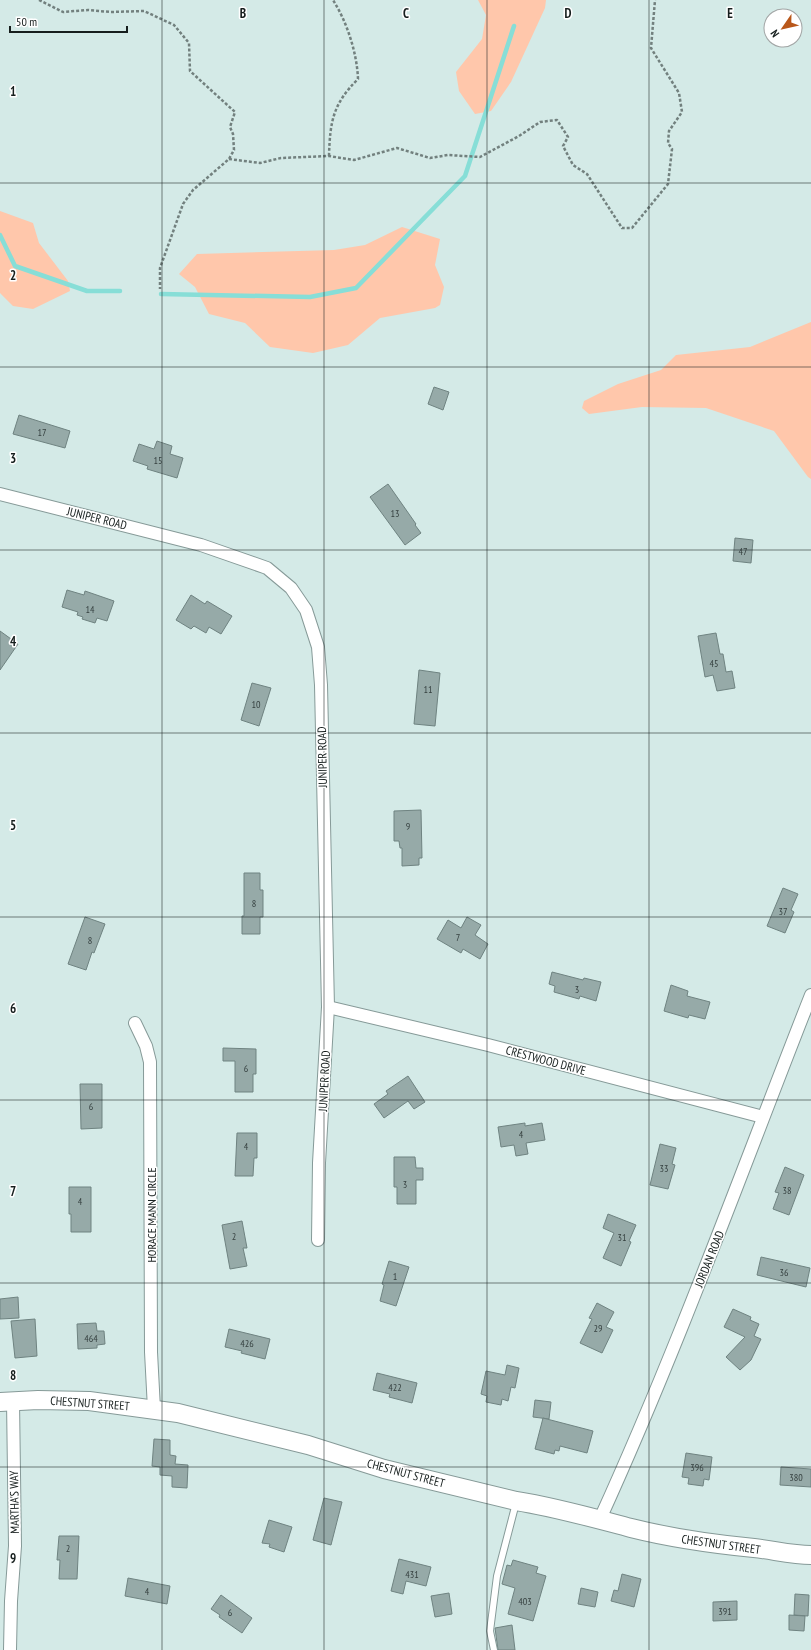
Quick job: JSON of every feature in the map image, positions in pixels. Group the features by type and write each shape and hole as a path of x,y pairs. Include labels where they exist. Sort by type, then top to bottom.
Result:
{"main road":[{"name":"CHESTNUT STREET","path":"6,1402 66,1400 89,1401 154,1409 215,1422 308,1445 384,1468 516,1501 600,1519 632,1528 718,1545 755,1548 794,1555 811,1555"}],"street":[{"name":"JUNIPER ROAD","path":"0,494 201,545 267,568 291,588 306,610 318,647 321,685 328,1007 319,1163 318,1240"},
{"name":"JORDAN ROAD","path":"600,1519 643,1424 726,1216 811,995"},
{"name":"CRESTWOOD DRIVE","path":"328,1007 488,1045 763,1117"},
{"name":"HORACE MANN CIRCLE","path":"135,1023 146,1046 150,1062 151,1352 154,1409"},
{"name":"MARTHA'S WAY","path":"6,1402 15,1546 11,1601 10,1650"}],"lane":[{"path":"494,1650 490,1631 497,1576 516,1501"}],"path":[{"path":"39,0 63,12 88,10 111,12 144,11 174,25 189,43 190,71 235,112 230,127 234,150 229,159 193,190 183,204 160,268 160,289"},
{"path":"329,156 336,107 345,92 358,79 357,67 350,40 341,12 334,0"},
{"path":"229,159 260,163 281,158 329,156 354,160 397,148 430,158 448,155 480,157 512,140 540,122 557,120 568,137 563,146 573,165 587,174 622,228 632,228 668,184 672,149 668,143 669,131 682,112 679,93 651,48 655,0"}],"shaded area":[{"path":"478,0 546,0 545,8 511,82 491,111 475,114 459,91 456,72 482,39 486,15"},
{"path":"0,211 33,223 39,243 68,281 70,291 33,309 13,306 0,293"},
{"path":"402,227 440,239 435,265 444,287 440,305 435,308 380,318 348,345 313,353 270,347 245,323 209,314 195,287 179,274 197,254 334,250 365,245"},
{"path":"811,322 811,479 774,431 706,408 642,407 589,414 582,408 584,401 618,384 661,370 676,355 750,347"}],"building":[{"path":"434,387 449,392 443,410 428,404"},
{"path":"19,415 70,431 65,448 13,434"},
{"path":"157,441 172,446 170,454 183,458 177,478 147,469 148,466 133,461 139,444 154,449"},
{"path":"388,484 421,533 405,545 370,497"},
{"path":"735,538 753,540 751,563 733,561"},
{"path":"67,590 84,595 85,591 114,601 107,621 97,618 95,623 82,619 83,617 77,615 78,612 62,607"},
{"path":"191,595 205,604 207,601 232,616 221,634 209,627 206,633 194,626 191,629 176,620"},
{"path":"0,631 18,644 0,670"},
{"path":"716,633 720,654 723,654 726,672 732,671 735,688 717,691 713,675 705,677 698,636"},
{"path":"419,670 440,673 435,726 414,724"},
{"path":"252,683 271,688 259,726 241,720"},
{"path":"421,810 422,858 419,858 419,865 402,866 402,848 400,848 399,841 394,841 394,811"},
{"path":"244,873 260,873 260,890 263,890 263,917 260,917 260,934 242,934 242,916 244,916"},
{"path":"783,888 798,894 791,910 794,912 785,933 767,926"},
{"path":"85,917 105,924 94,953 92,952 86,970 68,964"},
{"path":"467,917 481,925 475,935 488,944 480,959 463,949 461,953 437,939 448,920 461,928"},
{"path":"552,972 583,980 584,978 601,982 596,1001 580,996 579,999 554,992 555,986 549,984"},
{"path":"671,985 688,991 687,996 710,1002 705,1019 689,1015 688,1018 664,1011"},
{"path":"223,1048 256,1049 256,1074 253,1074 253,1092 235,1092 235,1061 223,1061"},
{"path":"408,1076 425,1102 414,1109 408,1101 384,1118 374,1104 388,1094 386,1091"},
{"path":"80,1084 102,1084 102,1128 81,1129"},
{"path":"525,1123 525,1126 542,1123 545,1140 526,1143 528,1154 516,1156 514,1145 501,1147 498,1127"},
{"path":"237,1133 257,1133 257,1158 254,1158 253,1176 235,1176"},
{"path":"660,1144 676,1148 672,1164 675,1165 668,1189 650,1185"},
{"path":"394,1157 415,1157 416,1168 423,1168 423,1180 416,1180 416,1204 397,1204 397,1187 394,1187"},
{"path":"785,1167 804,1175 789,1215 773,1209 779,1193 775,1192"},
{"path":"69,1187 91,1187 91,1232 71,1232"},
{"path":"608,1214 636,1225 621,1266 603,1258 614,1233 603,1228"},
{"path":"242,1221 247,1248 243,1248 247,1266 230,1269 222,1225"},
{"path":"761,1257 810,1268 806,1287 757,1275"},
{"path":"389,1261 409,1267 396,1306 380,1301 384,1285 382,1284"},
{"path":"18,1297 19,1318 0,1319 0,1299"},
{"path":"597,1303 614,1312 606,1327 613,1330 602,1353 580,1343 592,1319 589,1318"},
{"path":"733,1309 751,1317 750,1320 759,1324 754,1336 761,1339 751,1360 740,1370 726,1357 745,1337 724,1327"},
{"path":"35,1319 37,1356 15,1358 11,1321"},
{"path":"96,1323 97,1331 104,1331 105,1344 97,1345 97,1348 78,1349 77,1324"},
{"path":"229,1329 270,1339 265,1359 225,1347"},
{"path":"507,1365 519,1368 515,1388 511,1387 508,1401 502,1399 501,1405 486,1402 487,1396 481,1394 486,1371 505,1375"},
{"path":"377,1373 417,1383 412,1403 389,1397 390,1394 373,1390"},
{"path":"535,1400 551,1402 549,1419 533,1417"},
{"path":"543,1418 593,1431 587,1453 560,1446 559,1451 555,1450 554,1454 535,1449"},
{"path":"154,1439 170,1440 170,1455 176,1456 175,1464 188,1465 187,1488 172,1487 172,1476 160,1475 160,1467 152,1466"},
{"path":"686,1453 712,1457 709,1480 704,1479 703,1486 688,1484 689,1478 682,1477"},
{"path":"781,1467 811,1469 811,1487 780,1485"},
{"path":"324,1498 342,1502 331,1545 313,1540"},
{"path":"269,1520 292,1527 284,1552 269,1547 270,1544 262,1543"},
{"path":"59,1536 79,1536 77,1579 59,1579 60,1560 57,1560"},
{"path":"399,1559 431,1567 426,1586 406,1581 403,1594 391,1591"},
{"path":"513,1560 538,1567 536,1573 546,1576 533,1621 508,1614 515,1588 502,1584 507,1565 511,1566"},
{"path":"622,1574 641,1579 634,1607 611,1601 614,1590 618,1591"},
{"path":"128,1578 170,1586 167,1604 125,1596"},
{"path":"581,1588 598,1592 595,1607 578,1604"},
{"path":"449,1593 452,1614 435,1617 431,1596"},
{"path":"795,1594 809,1595 808,1616 794,1615"},
{"path":"221,1595 252,1618 242,1633 219,1617 220,1615 211,1609"},
{"path":"737,1601 737,1620 713,1621 713,1602"},
{"path":"789,1615 805,1616 804,1631 789,1630"},
{"path":"512,1625 515,1650 498,1650 495,1628"}],"waterway":[{"path":"161,294 310,297 356,288 465,176 514,26"},
{"path":"0,235 15,266 87,291 120,291"}]}
